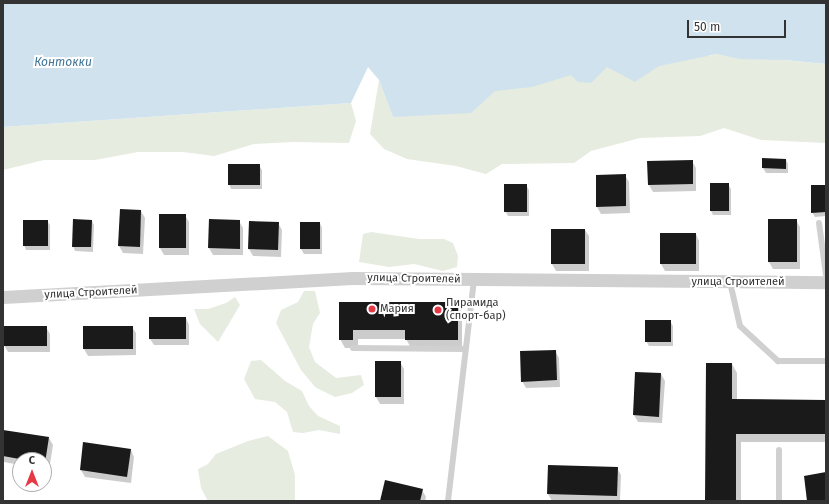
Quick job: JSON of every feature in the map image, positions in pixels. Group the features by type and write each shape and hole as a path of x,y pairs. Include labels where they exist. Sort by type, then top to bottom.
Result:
{"street":[{"name":"улица Строителей","path":"3,297 352,278 826,282"}],"lane":[{"path":"819,223 826,275"},
{"path":"448,501 474,280"},
{"path":"730,282 740,326 778,361 826,361"},
{"path":"353,348 465,349"},
{"path":"779,450 780,501"}],"shaded area":[{"path":"702,54 709,56 717,54 826,64 826,143 761,140 724,128 700,136 640,138 591,151 574,163 502,164 486,174 456,166 407,159 384,149 370,134 379,80 393,117 495,89 606,65 656,63"},
{"path":"351,103 356,121 349,143 293,142 254,144 214,156 183,152 138,152 95,160 44,160 3,170 3,127"},
{"path":"371,232 419,239 444,239 453,243 458,256 457,267 443,271 414,264 389,267 359,262 363,234"},
{"path":"304,291 315,291 320,313 313,324 309,347 315,362 336,378 361,375 364,385 352,393 335,397 315,387 301,370 276,323 281,310 298,302"},
{"path":"235,297 240,305 218,342 200,324 194,309 208,309 226,303"},
{"path":"261,360 285,381 302,391 309,406 318,416 340,426 340,434 319,430 303,433 293,432 287,412 275,402 255,399 244,379 251,361"},
{"path":"268,436 288,451 295,475 295,501 208,501 201,488 198,469 208,464 216,454 248,441"}],"water":[{"name":"Контокки","path":"3,3 826,3 826,64 785,60 740,59 717,54 659,66 635,82 607,67 591,83 578,82 571,75 532,87 495,91 471,113 393,117 379,80 368,67 351,103 3,127"}],"building":[{"path":"762,158 786,159 786,169 762,168"},
{"path":"693,160 693,184 648,185 647,161"},
{"path":"228,164 260,164 260,185 228,185"},
{"path":"626,174 626,206 596,207 596,175"},
{"path":"710,183 729,183 729,211 710,211"},
{"path":"504,184 527,184 527,212 504,212"},
{"path":"811,185 826,185 826,212 811,213"},
{"path":"120,209 141,210 140,247 118,246"},
{"path":"159,214 186,214 186,248 159,248"},
{"path":"73,219 92,220 91,247 72,247"},
{"path":"209,219 240,220 240,249 208,248"},
{"path":"768,219 797,219 797,262 768,262"},
{"path":"23,220 48,220 48,246 23,246"},
{"path":"249,221 279,222 278,250 248,249"},
{"path":"300,222 320,222 320,249 300,249"},
{"path":"551,229 585,229 585,264 551,264"},
{"path":"660,233 696,233 696,264 660,264"},
{"path":"339,302 458,302 458,340 405,340 405,330 353,330 353,340 339,340"},
{"path":"149,317 186,317 186,339 149,339"},
{"path":"645,320 671,320 671,342 645,342"},
{"path":"3,326 47,326 47,346 3,346"},
{"path":"83,326 133,326 133,349 83,349"},
{"path":"556,350 557,380 521,382 520,351"},
{"path":"375,361 401,361 401,397 375,397"},
{"path":"706,363 732,363 732,399 826,400 826,434 736,434 736,501 705,501"},
{"path":"635,372 661,373 659,417 633,415"},
{"path":"3,430 49,437 47,452 12,452 12,458 3,456"},
{"path":"83,442 131,449 127,477 80,470"},
{"path":"548,465 618,467 617,496 547,494"},
{"path":"826,472 826,501 807,501 804,476"},
{"path":"385,480 423,489 420,501 380,501"}],"place":[{"name":"Мария","path":"372,309"},
{"name":"Пирамида (спорт-бар)","path":"438,310"}]}
